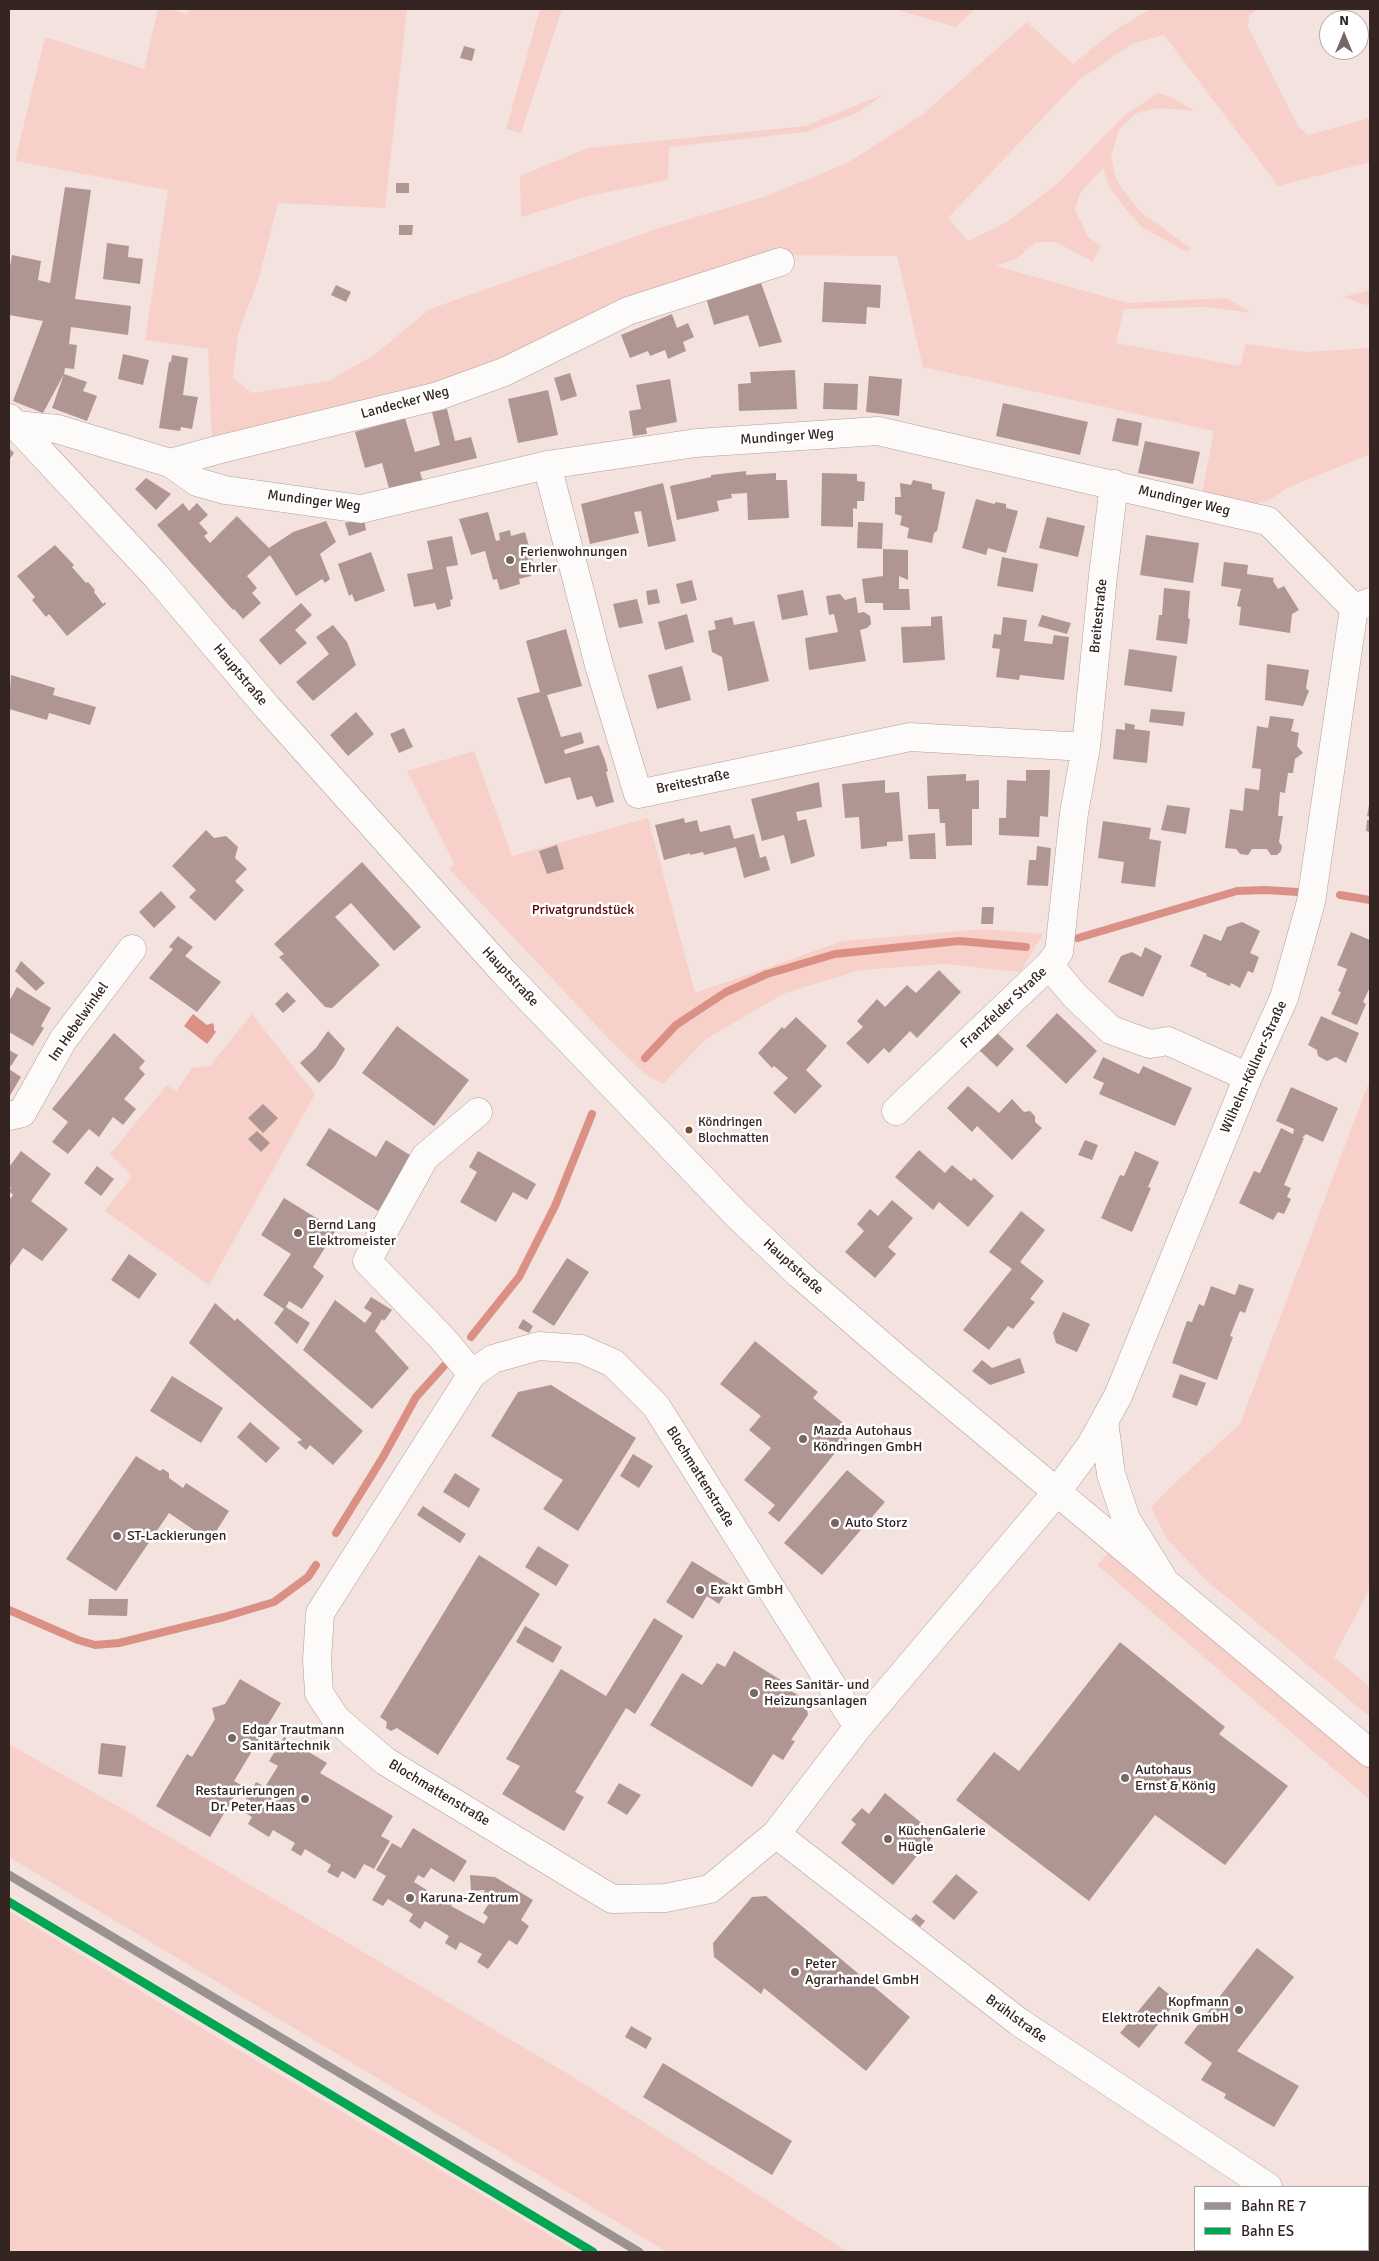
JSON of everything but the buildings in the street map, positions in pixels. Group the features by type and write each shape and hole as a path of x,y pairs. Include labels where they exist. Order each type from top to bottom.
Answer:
{"street":[{"name":"Landecker Weg","path":"170,463 438,396 504,372 628,311 780,262"},
{"path":"12,422 56,430 170,463"},
{"name":"Hauptstraße","path":"12,422 156,576 267,707 503,971 688,1166 799,1274 1056,1493 1370,1753"},
{"name":"Mundinger Weg","path":"170,463 197,482 225,490 361,509 547,465 696,443 878,431 1268,521 1362,605"},
{"name":"Breitestraße","path":"547,465 599,665 638,794 910,737 1086,747"},
{"name":"Breitestraße","path":"1049,964 1059,952 1074,813 1086,747 1114,484"},
{"name":"Wilhelm-Köllner-Straße","path":"1056,1493 1091,1446 1118,1396 1248,1077 1284,998 1311,902 1362,605"},
{"name":"Im Hebelwinkel","path":"9,1116 22,1113 63,1040 132,949"},
{"name":"Franzfelder Straße","path":"896,1112 1049,964 1075,996 1111,1030 1150,1044 1168,1041 1248,1077"},
{"path":"472,1374 442,1338 367,1261 425,1157 478,1112"},
{"name":"Blochmattenstraße","path":"858,1727 656,1406 613,1363 581,1349 539,1346 493,1359 472,1374 320,1613 317,1660 319,1693 336,1719 386,1761 612,1899 665,1898 710,1889 776,1834 858,1727 1056,1493"},
{"path":"1104,1421 1111,1474 1126,1519 1167,1586"},
{"name":"Brühlstraße","path":"776,1834 1019,2022 1266,2186"}],"green space":[{"path":"158,9 170,9 187,14 190,9 407,9 385,208 278,203 258,281 238,334 233,378 252,393 329,381 374,355 430,309 662,227 764,197 847,163 922,115 1027,22 1073,64 1114,31 1150,9 1259,9 1249,15 1248,27 1298,126 1308,135 1370,118 1370,162 1278,186 1164,35 1132,44 1079,80 948,218 968,241 1005,223 1056,185 1125,115 1158,93 1171,97 1195,111 1158,108 1137,113 1119,129 1111,156 1116,179 1126,194 1141,212 1190,248 1187,252 1142,227 1125,208 1108,184 1103,168 1080,193 1075,210 1089,238 1101,245 1093,262 1056,242 1036,242 1016,259 996,266 1128,303 1226,298 1252,313 1207,307 1124,309 1116,343 1240,366 1246,344 1305,352 1370,348 1370,454 1287,488 1268,501 1255,504 1202,493 1214,431 923,367 897,256 770,255 479,377 212,443 208,349 145,340 168,190 15,161 45,37 144,69"},
{"path":"540,9 562,9 521,133 506,129"},
{"path":"894,9 975,9 956,27"},
{"path":"884,94 857,113 806,132 669,147 668,180 588,196 521,217 520,176 588,148 805,126"},
{"path":"1370,290 1370,306 1343,297"},
{"name":"Privatgrundstück","path":"474,751 512,856 648,818 695,993 843,941 984,929 1043,934 1020,972 946,964 860,970 785,993 706,1039 663,1084 645,1074 609,1039 449,869 454,863 407,771"},
{"path":"252,1014 315,1094 209,1285 105,1211 132,1176 110,1154 167,1085 176,1092 192,1068 210,1066"},
{"path":"1370,1079 1370,1588 1334,1657 1370,1687 1370,1717 1207,1581 1167,1539 1151,1507 1240,1424"},
{"path":"1113,1548 1370,1762 1370,1800 1097,1565"},
{"path":"9,1744 114,1804 565,2072 848,2252 667,2252 9,1857"},
{"path":"9,1911 203,2029 578,2252 9,2252"}],"shaded area":[{"path":"193,1014 207,1025 212,1023 214,1025 216,1032 207,1044 184,1026"}],"waterway":[{"path":"1078,938 1237,891 1298,892"},
{"path":"1340,895 1370,900"},
{"path":"645,1058 676,1025 726,992 767,974 835,954 959,941 1026,947"},
{"path":"471,1337 519,1277 555,1206 592,1114"},
{"path":"336,1533 383,1457 416,1397 444,1366"},
{"path":"9,1610 78,1640 95,1645 119,1643 224,1617 274,1602 308,1577 316,1565"}],"transit line":[{"path":"9,1875 639,2252"}],"rail line":[{"name":"ES","path":"9,1902 593,2252"}],"place":[{"name":"Ferienwohnungen Ehrler","path":"510,560"},
{"name":"Köndringen Blochmatten","path":"689,1130"},
{"name":"Bernd Lang Elektromeister","path":"298,1233"},
{"name":"Mazda Autohaus Köndringen GmbH","path":"803,1439"},
{"name":"Auto Storz","path":"835,1523"},
{"name":"ST-Lackierungen","path":"117,1536"},
{"name":"Exakt GmbH","path":"700,1590"},
{"name":"Rees Sanitär- und Heizungsanlagen","path":"754,1693"},
{"name":"Edgar Trautmann Sanitärtechnik","path":"232,1738"},
{"name":"Autohaus Ernst & König","path":"1125,1778"},
{"name":"Restaurierungen Dr. Peter Haas","path":"305,1799"},
{"name":"KüchenGalerie Hügle","path":"888,1839"},
{"name":"Karuna-Zentrum","path":"410,1898"},
{"name":"Peter Agrarhandel GmbH","path":"795,1972"},
{"name":"Kopfmann Elektrotechnik GmbH","path":"1239,2010"}]}
